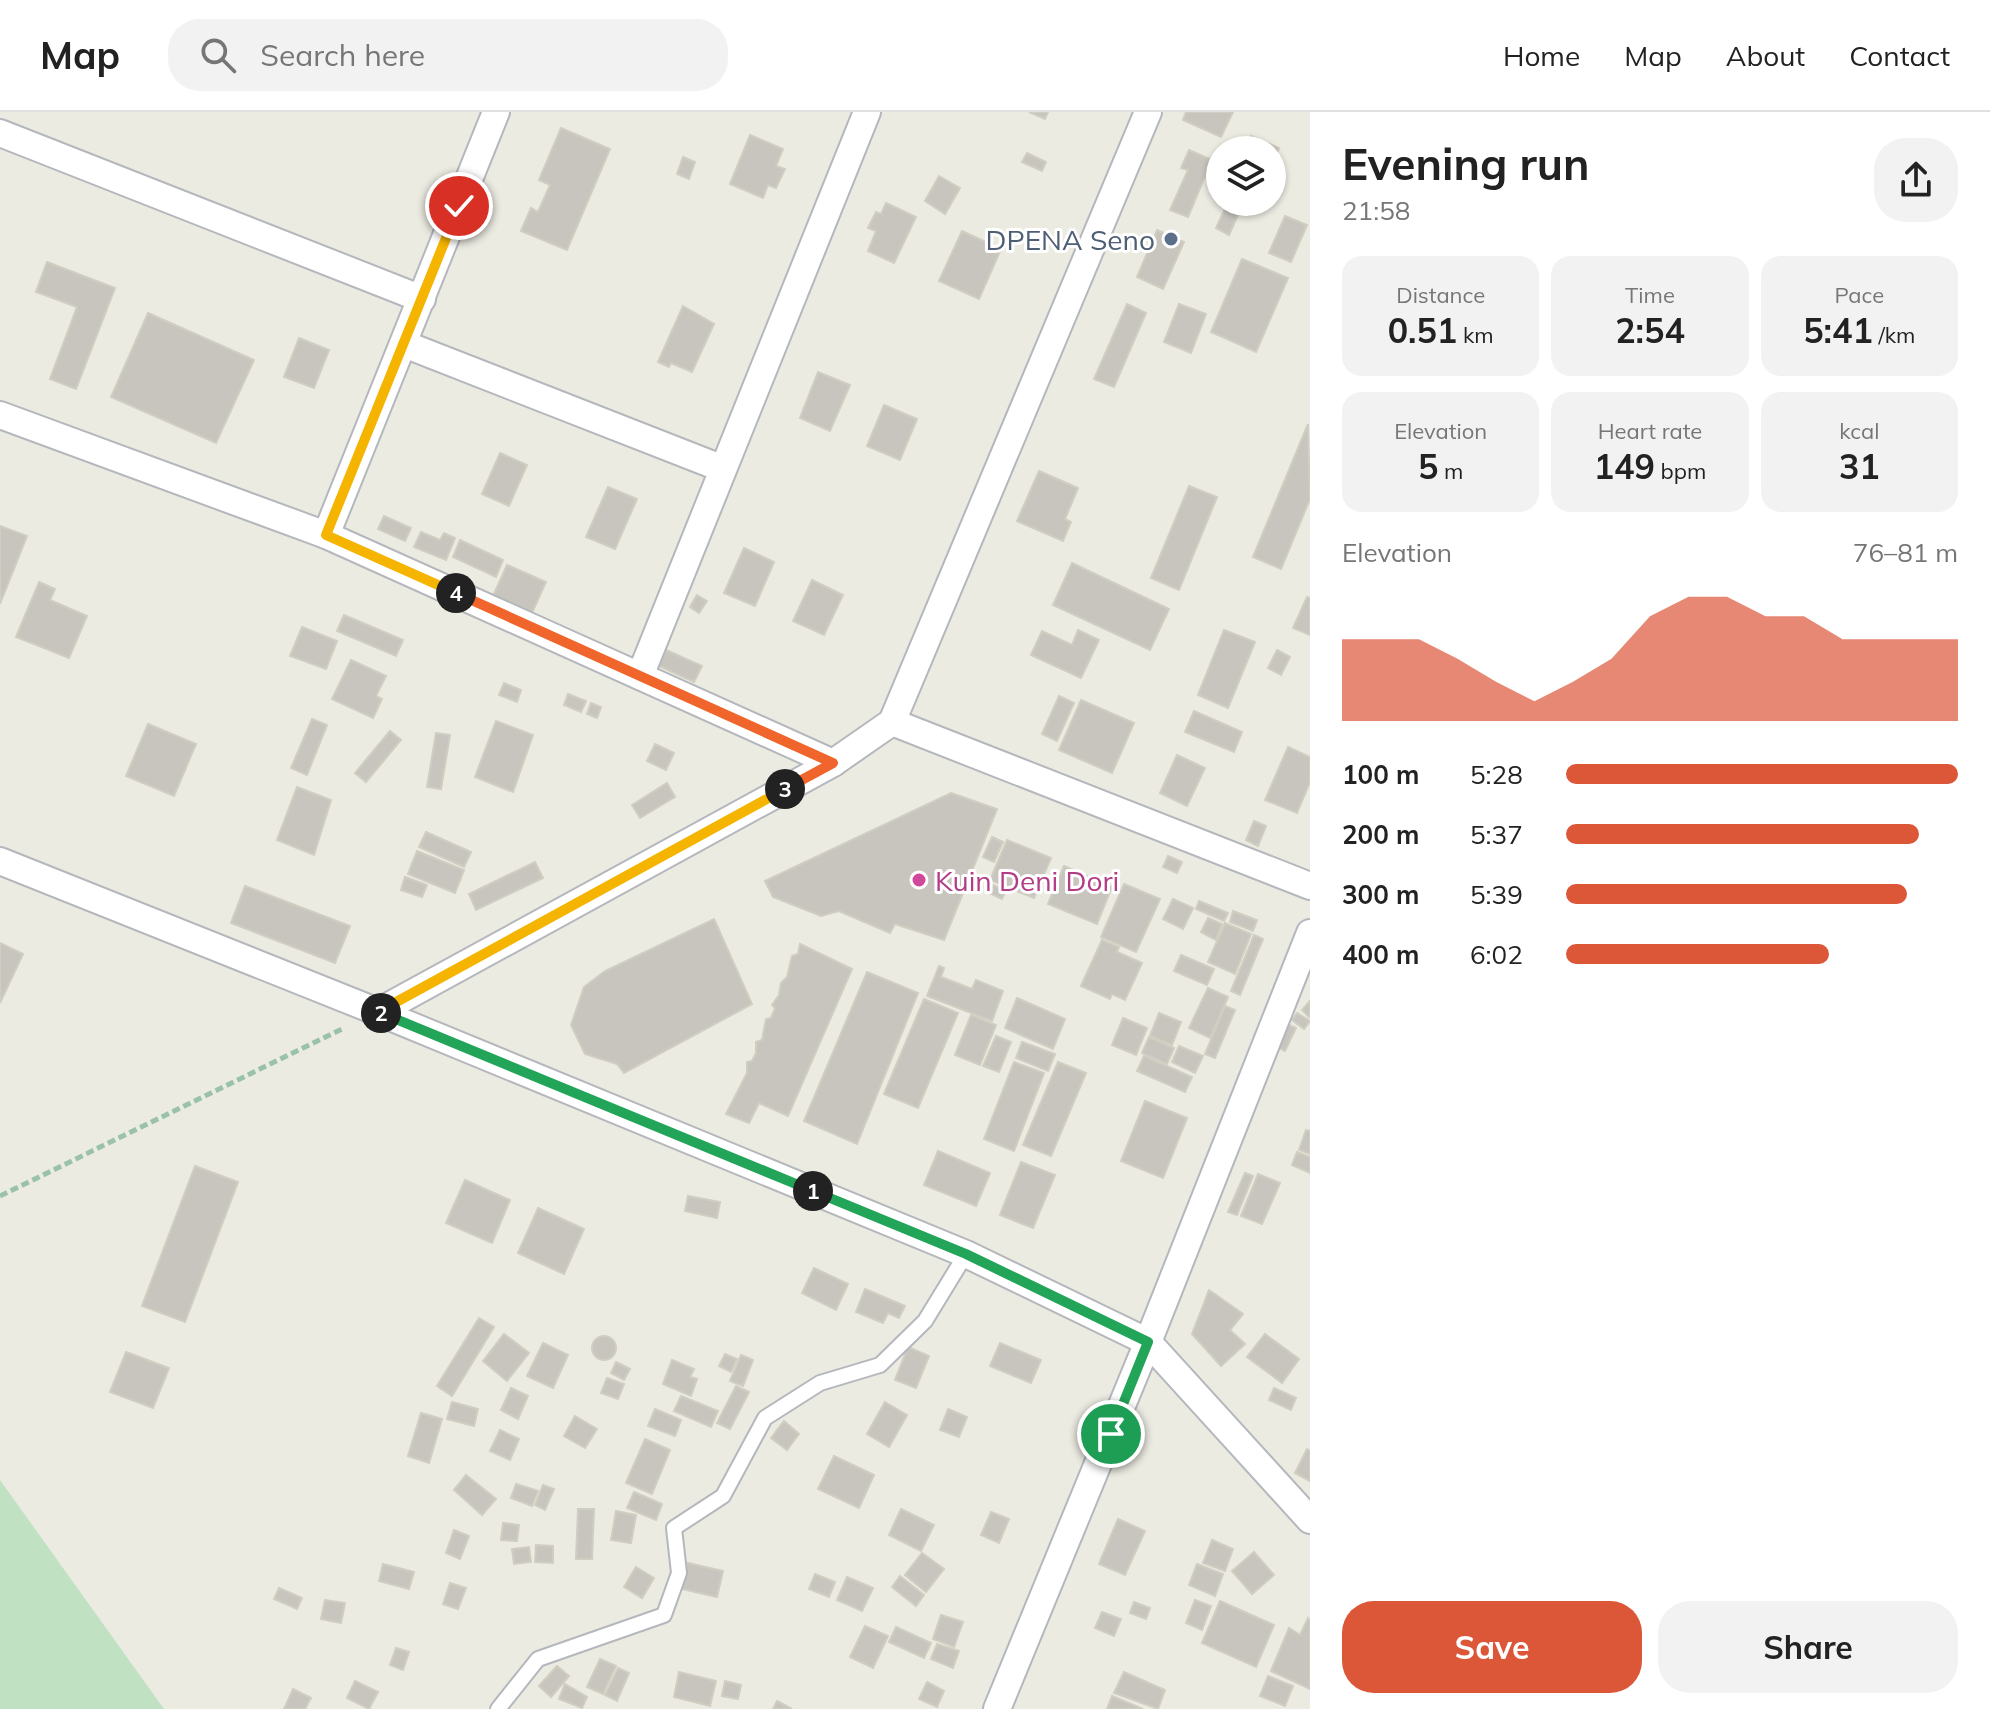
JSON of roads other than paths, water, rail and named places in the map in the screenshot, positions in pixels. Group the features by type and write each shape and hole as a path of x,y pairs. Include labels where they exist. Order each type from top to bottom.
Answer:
{"street":[{"path":"326,535 496,112"},
{"path":"640,676 721,468 867,112"},
{"path":"378,1012 833,763 892,722 1148,112"},
{"path":"0,133 422,299"},
{"path":"404,344 721,468"},
{"path":"0,415 326,535 833,763"},
{"path":"892,722 1310,886"},
{"path":"0,861 378,1012 966,1254 1148,1342 1310,1520"},
{"path":"997,1709 1148,1342 1310,933"}],"lane":[{"path":"498,1709 538,1659 664,1615 679,1573 674,1528 723,1496 765,1418 820,1383 880,1365 925,1321 966,1254"}],"place":[{"name":"DPENA Seno","path":"1171,239"},
{"name":"Kuin Deni Dori","path":"919,880"}]}
